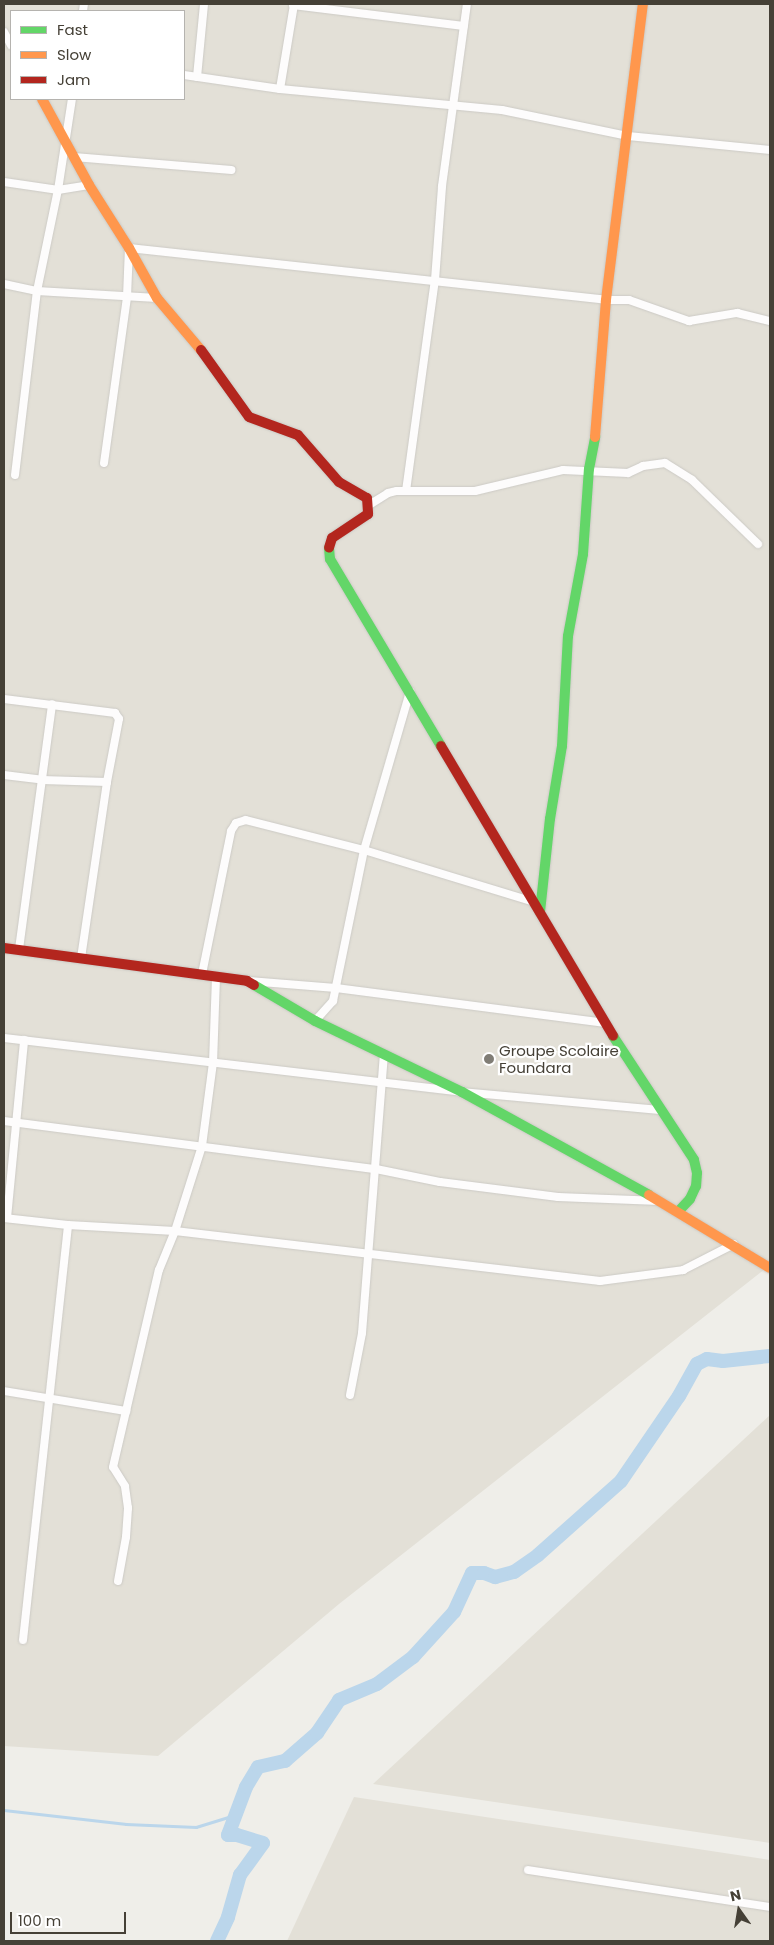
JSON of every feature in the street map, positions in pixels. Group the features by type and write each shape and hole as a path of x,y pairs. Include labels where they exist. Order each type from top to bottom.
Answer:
{"street":[{"path":"197,77 204,4"},
{"path":"280,89 294,4 464,26"},
{"path":"406,491 435,280 442,186 467,4"},
{"path":"540,912 550,818 562,746 568,636 583,554 589,470 598,422 606,300 643,4"},
{"path":"185,75 280,89 502,110 628,136 770,150"},
{"path":"43,100 89,185 129,248 157,298 196,343 249,417 298,435 339,482 368,498 368,514 332,538 329,547 330,559 410,691 604,1023 694,1160 697,1173 696,1186 690,1199 679,1211"},
{"path":"15,475 37,290 58,190 72,100"},
{"path":"74,157 231,170"},
{"path":"4,182 58,190 89,185"},
{"path":"129,248 606,300 629,300 689,321 737,313 770,321"},
{"path":"104,463 127,297 129,248"},
{"path":"4,284 37,290 157,298"},
{"path":"369,505 388,493 406,491 475,491 537,474 563,470 628,473 643,466 665,462 692,480 758,544"},
{"path":"315,1021 333,1001 344,936 364,850 410,691"},
{"path":"4,700 52,704 115,713 119,719 107,782 81,958"},
{"path":"19,949 52,704"},
{"path":"4,775 42,780 107,782"},
{"path":"202,974 231,831 236,822 246,820 364,850 534,902"},
{"path":"4,948 216,977 336,988 604,1023"},
{"path":"118,1581 126,1537 128,1508 125,1486 113,1467 159,1270 175,1231 202,1146 213,1063 216,977"},
{"path":"247,980 315,1021 462,1092 662,1201 770,1268"},
{"path":"4,1038 462,1092 662,1110"},
{"path":"24,1040 6,1218 68,1225 175,1231 600,1281 683,1270 734,1244"},
{"path":"350,1395 362,1333 384,1054"},
{"path":"4,1121 376,1169 440,1182 558,1197 662,1201"},
{"path":"23,1640 68,1225"},
{"path":"4,1391 126,1411"},
{"path":"528,1870 770,1907"}],"shaded area":[{"path":"4,4 770,4 770,1265 339,1604 158,1756 4,1746"},
{"path":"770,1415 770,1843 373,1784"},
{"path":"354,1797 770,1860 770,1941 287,1941"}],"waterway":[{"path":"217,1941 228,1917 240,1875 263,1843 236,1835 228,1835 246,1787 258,1767 285,1761 317,1733 339,1700 377,1684 413,1657 454,1612 472,1573 484,1573 495,1577 514,1572 538,1555 621,1481 679,1396 697,1364 707,1359 723,1361 770,1356"},
{"path":"4,1810 126,1824 196,1827 235,1815"}],"traffic: fast":[{"path":"540,912 550,819 562,746 568,636 583,554 589,469 595,437"},
{"path":"329,548 330,559 441,746"},
{"path":"254,985 315,1021 462,1092 649,1195"},
{"path":"613,1036 694,1160 697,1173 696,1186 690,1199 679,1211"}],"traffic: slow":[{"path":"595,437 606,300 643,4"},
{"path":"43,100 89,185 129,248 157,298 201,350"},
{"path":"649,1195 770,1268"}],"traffic: jam":[{"path":"201,350 249,417 298,435 339,482 367,498 368,514 332,538 329,548"},
{"path":"441,746 613,1036"},
{"path":"4,948 247,981 254,985"}],"place":[{"name":"Groupe Scolaire Foundara","path":"489,1059"}]}
